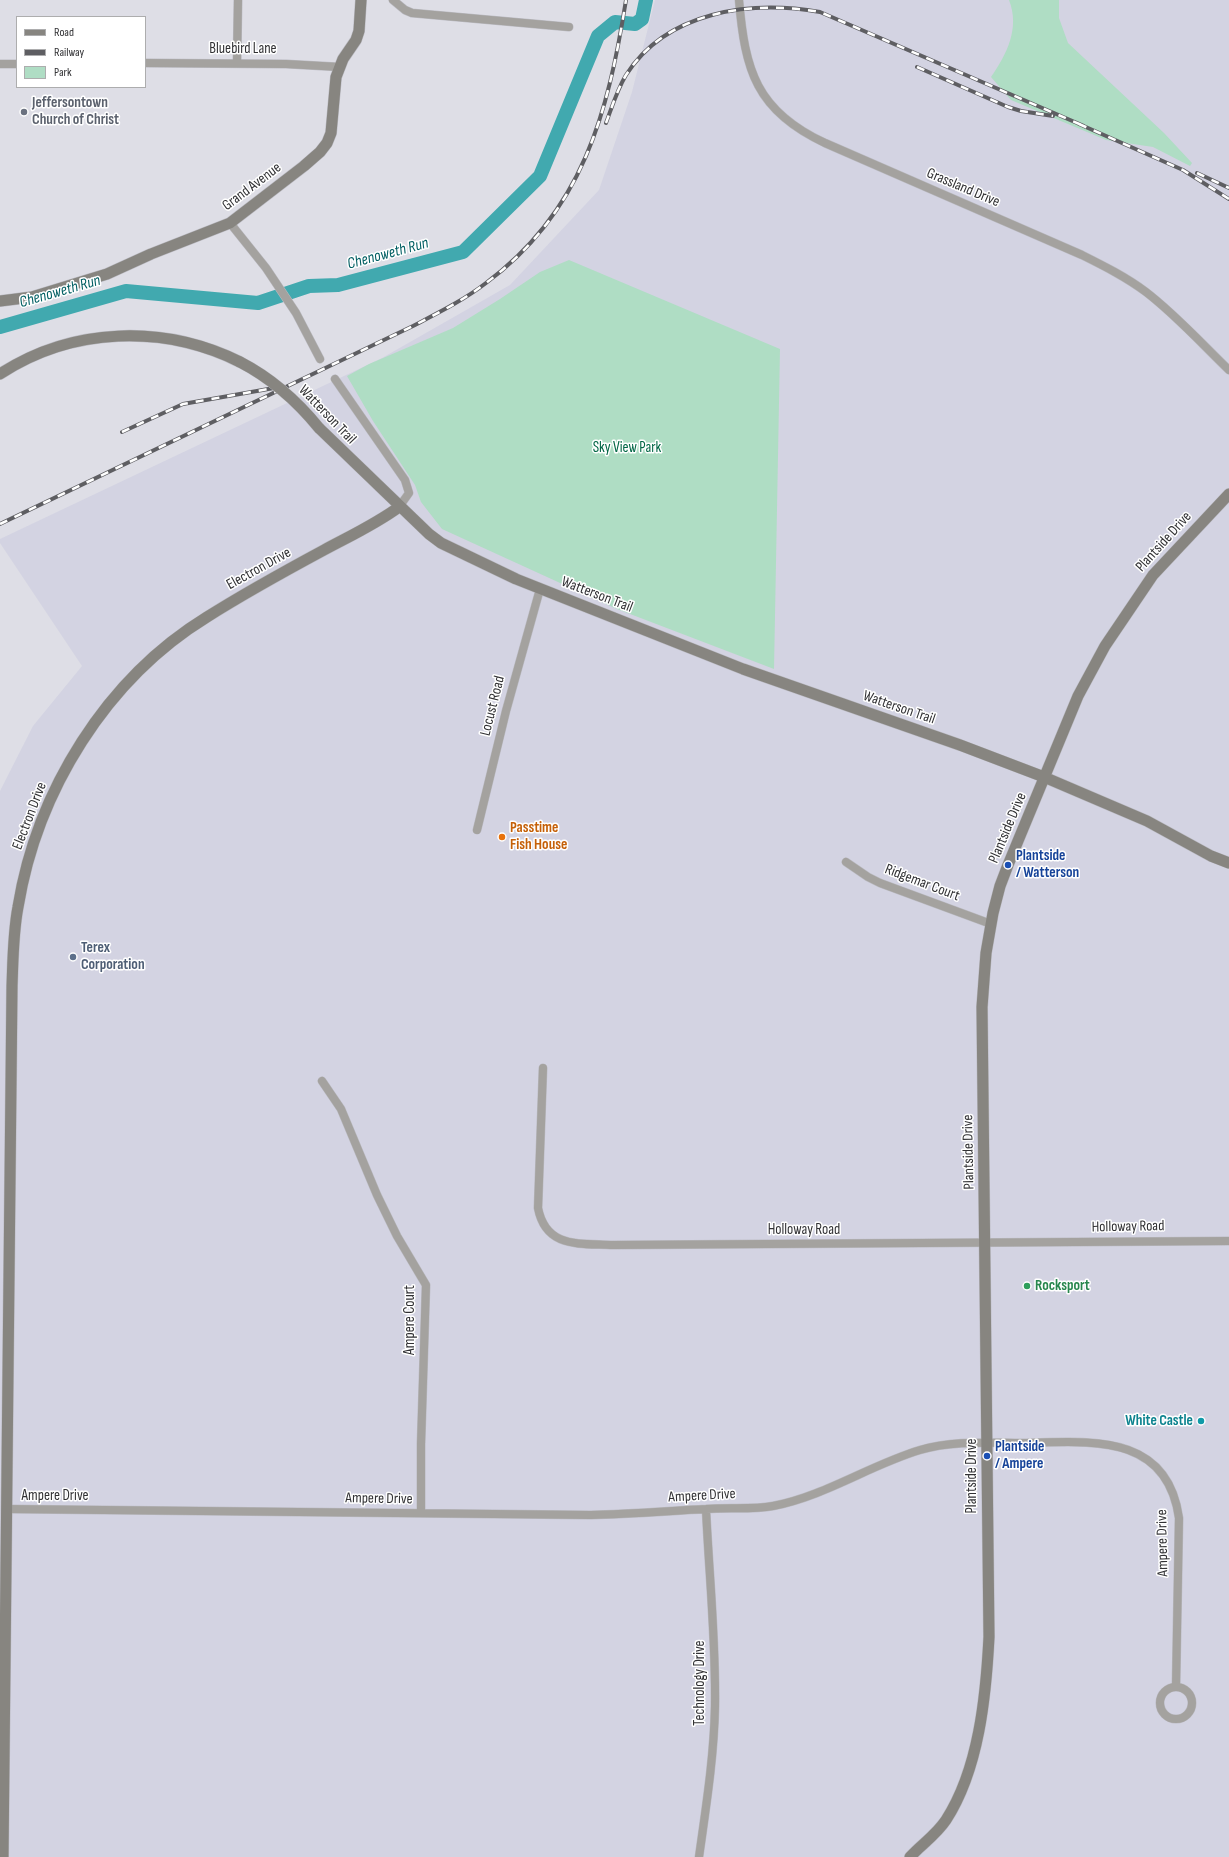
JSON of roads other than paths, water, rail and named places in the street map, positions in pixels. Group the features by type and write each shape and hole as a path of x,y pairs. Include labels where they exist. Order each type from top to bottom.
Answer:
{"street":[{"path":"237,63 238,0"},
{"name":"Grand Avenue","path":"0,301 32,297 101,276 187,239 230,223 304,166 320,152 327,143 332,126 336,77 357,35 360,20 361,0"},
{"path":"393,0 405,10 412,13 569,27"},
{"name":"Grassland Drive","path":"739,0 744,46 754,78 770,104 787,122 818,140 1082,255 1112,270 1146,292 1229,370"},
{"name":"Bluebird Lane","path":"146,63 286,64 340,67"},
{"path":"0,64 16,64"},
{"path":"230,223 253,250 279,287 320,359"},
{"name":"Watterson Trail","path":"0,374 26,359 64,344 85,339 126,335 160,337 188,342 208,348 240,362 263,376 296,402 318,428 399,507 441,543 516,579 743,669 960,745 1044,777 1147,821 1211,856 1229,863"},
{"path":"335,379 405,480 410,493 399,507"},
{"name":"Plantside Drive","path":"910,1857 935,1834 955,1805 971,1762 986,1686 989,1637 982,1006 986,953 991,924 1008,865 1067,720 1092,668 1134,600 1153,575 1229,494"},
{"name":"Electron Drive","path":"3,1857 2,1662 6,1509 12,970 18,907 28,863 39,826 55,789 79,745 102,714 146,664 169,644 211,614 279,574 382,519 399,507"},
{"name":"Locust Road","path":"478,830 506,711 540,589"},
{"name":"Ridgemar Court","path":"846,862 868,878 991,924"},
{"name":"Holloway Road","path":"543,1068 538,1208 544,1225 556,1237 564,1241 613,1245 985,1244 1229,1241"},
{"name":"Ampere Court","path":"322,1081 341,1109 377,1195 397,1236 424,1278 426,1285 421,1444 421,1513"},
{"name":"Ampere Drive","path":"6,1509 591,1515 758,1508 780,1504 820,1492 916,1451 952,1444 1108,1443 1137,1453 1149,1462 1165,1480 1175,1500 1178,1518 1176,1687"},
{"name":"Technology Drive","path":"699,1857 709,1789 715,1707 713,1620 706,1509"}],"waterway":[{"name":"Chenoweth Run","path":"0,327 126,291 258,303 309,286 338,285 463,252 540,176 598,36 615,22 635,24 642,19 646,0"}],"railway":[{"path":"0,524 413,326 460,301 486,283 519,255 546,224 568,192 586,157 610,82 626,0"},
{"path":"606,123 617,93 626,75 643,53 664,36 687,24 712,15 739,10 766,8 820,12 1084,126"},
{"path":"917,67 1008,107 1021,111 1053,116"},
{"path":"1079,124 1183,170 1229,199"},
{"path":"1197,173 1229,188"},
{"path":"122,432 183,404 274,388"}],"place":[{"name":"Jeffersontown Church of Christ","path":"24,112"},
{"name":"Passtime Fish House","path":"502,837"},
{"name":"Plantside / Watterson","path":"1008,865"},
{"name":"Terex Corporation","path":"73,957"},
{"name":"Rocksport","path":"1027,1286"},
{"name":"White Castle","path":"1201,1421"},
{"name":"Plantside / Ampere","path":"987,1456"}],"park label":[{"name":"Sky View Park","path":"627,448"}]}
